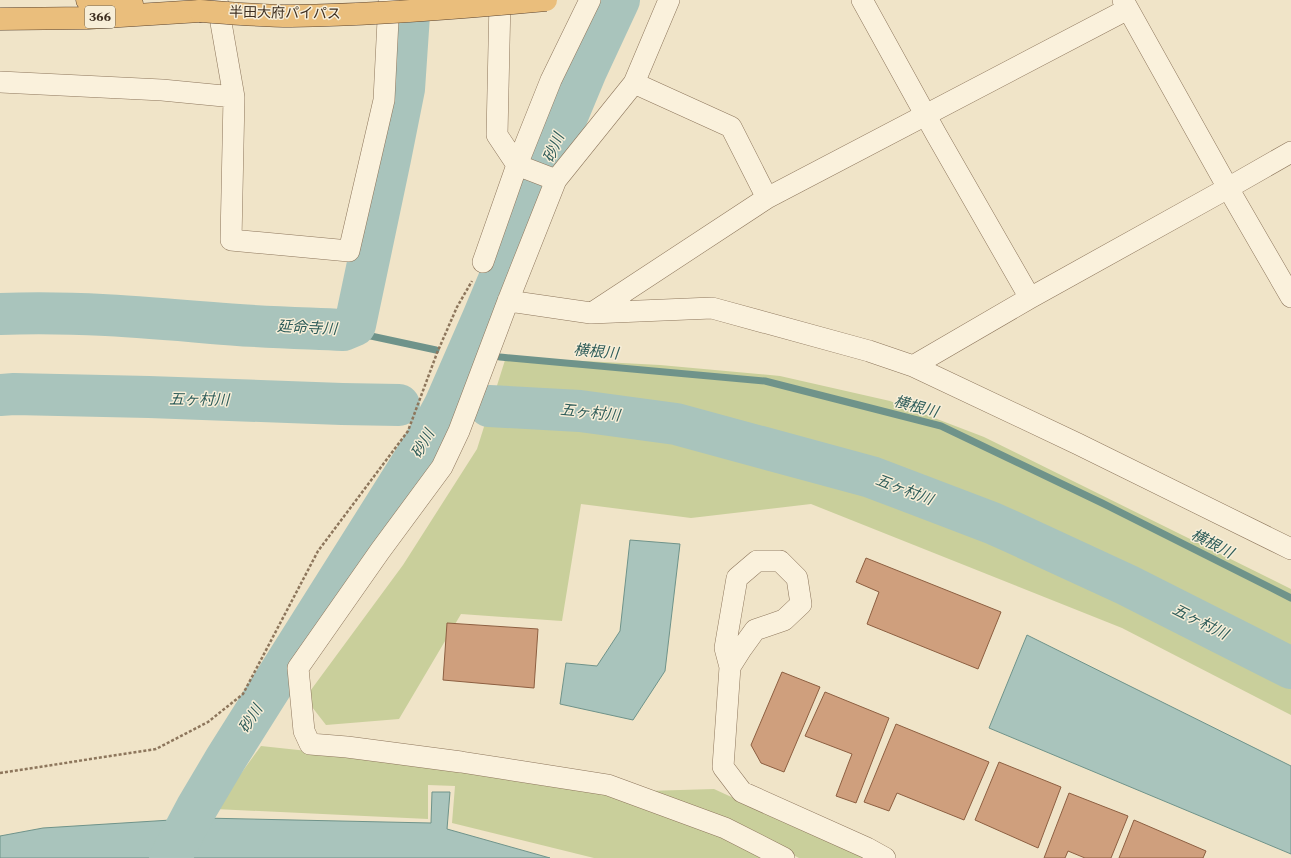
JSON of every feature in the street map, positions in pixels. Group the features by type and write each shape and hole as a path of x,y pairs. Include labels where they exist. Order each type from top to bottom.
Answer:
{"highway":[{"name":"366","path":"87,0 209,5"},
{"name":"半田大府パイパス","path":"0,4 209,5 289,16 444,9 546,0"},
{"name":"366","path":"0,19 88,18 209,5"}],"street":[{"path":"209,5 234,97 231,240 349,251 384,100 389,0"},
{"path":"500,0 497,136 518,165 555,179"},
{"path":"483,262 551,80 590,0"},
{"path":"669,0 634,82 555,179 459,431 442,466 298,668 304,731 310,744 354,748 460,762 608,785 725,828 784,858"},
{"path":"862,0 1030,298"},
{"path":"591,313 767,198 926,115 1125,4 1228,188 1291,296"},
{"path":"0,82 162,90 234,97"},
{"path":"634,82 731,127 767,198"},
{"path":"913,366 1030,298 1291,152"},
{"path":"508,300 591,313 712,308 869,351 913,366 1078,444 1291,549"},
{"path":"730,667 755,630 784,620 801,604 798,578 780,561 757,561 737,578 725,648 730,667 723,767 742,792 867,848 885,858"}],"path":[{"path":"0,773 156,749 208,722 243,694 318,551 408,431 437,353 457,307 483,262"}],"green space":[{"path":"506,357 660,365 780,376 890,401 984,437 1291,589 1291,715 1122,628 811,504 691,518 581,504 562,621 461,614 399,719 326,725 305,698 403,565 477,449"},
{"path":"261,746 401,761 606,790 719,833 768,858 594,858 452,823 455,786 428,785 428,819 215,809"},
{"path":"714,789 864,858 799,858 730,823 647,791"}],"water":[{"path":"630,540 680,544 665,671 633,720 560,704 566,663 597,666 620,631"},
{"path":"1027,635 1291,766 1291,854 989,728"},
{"path":"432,792 450,792 447,829 550,858 0,858 0,836 43,828 203,818 431,823"}],"building":[{"path":"866,558 1001,612 978,669 867,624 879,592 856,582"},
{"path":"447,623 538,629 534,688 443,680"},
{"path":"782,672 820,687 784,772 761,763 751,745"},
{"path":"825,692 889,718 856,803 836,796 852,754 805,736"},
{"path":"896,724 989,762 964,820 897,793 889,811 864,802"},
{"path":"999,762 1061,787 1038,848 975,820"},
{"path":"1069,793 1128,816 1111,858 1085,858 1068,851 1065,858 1044,858"},
{"path":"1134,820 1206,851 1203,858 1119,858"}],"waterway":[{"name":"横根川","path":"0,314 53,313 106,315 245,326 343,330 355,325 404,89 410,0"},
{"name":"砂川","path":"170,858 196,809 225,760 424,444 445,405 586,71 619,0"},
{"name":"横根川","path":"343,330 436,350"},
{"name":"横根川","path":"500,357 765,381 941,426 1102,503 1291,598"},
{"name":"五ヶ村川","path":"0,395 149,397 399,405"},
{"name":"五ヶ村川","path":"489,406 580,411 676,424 871,477 1010,531 1127,585 1291,668"}],"water label":[{"name":"延命寺川","path":"307,328"}]}
